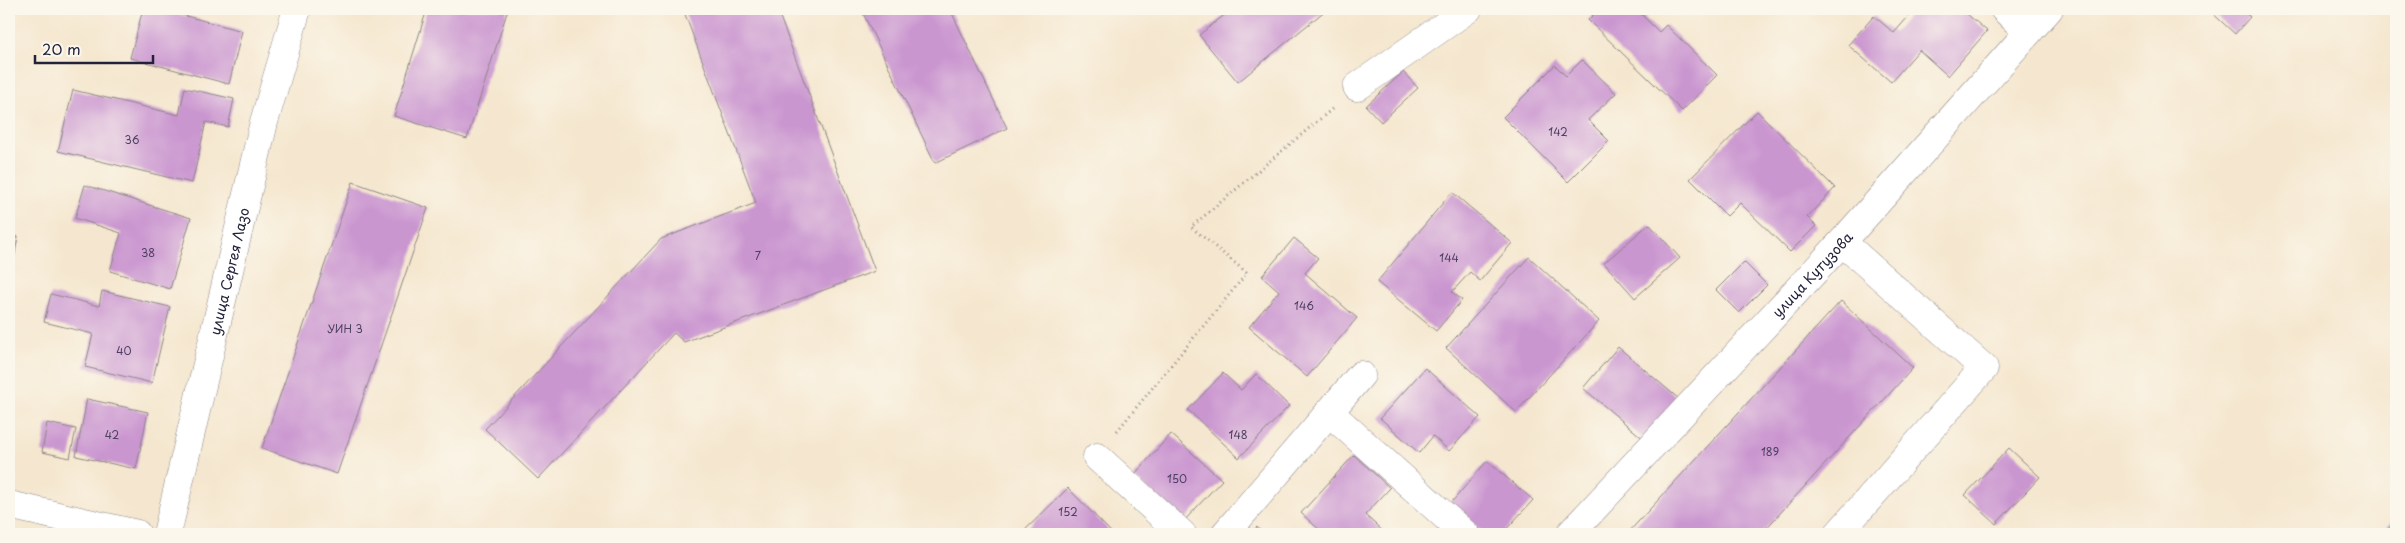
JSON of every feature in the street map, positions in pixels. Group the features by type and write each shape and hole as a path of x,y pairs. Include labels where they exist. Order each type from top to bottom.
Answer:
{"street":[{"name":"улица Сергея Лазо","path":"166,534 264,122 297,9"},
{"path":"1358,87 1468,9"},
{"path":"2004,9 2028,32"},
{"name":"улица Кутузова","path":"1570,534 1842,242 2048,9"},
{"path":"1838,534 1984,368 1842,242"},
{"path":"1226,534 1361,375"},
{"path":"1329,412 1465,534"},
{"path":"1097,457 1182,534"},
{"path":"9,505 137,534"}],"path":[{"path":"1097,457 1247,273 1191,227 1358,87"}],"building":[{"path":"143,9 160,9 242,31 229,84 130,58"},
{"path":"190,9 209,9 208,12"},
{"path":"427,9 508,9 467,139 394,116"},
{"path":"683,9 777,9 875,271 684,342 674,333 538,479 485,429 661,239 756,203"},
{"path":"861,9 950,9 1007,128 935,163"},
{"path":"1232,9 1327,9 1238,82 1199,35"},
{"path":"1599,9 1636,9 1659,32 1666,25 1717,75 1682,111 1588,20"},
{"path":"1915,9 1961,9 1987,31 1948,76 1919,50 1891,82 1848,45 1874,16 1894,33"},
{"path":"2208,9 2241,9 2250,17 2235,34"},
{"path":"1582,60 1616,93 1588,120 1609,141 1568,182 1503,117 1555,65 1566,76"},
{"path":"1403,72 1418,88 1381,122 1366,106"},
{"path":"185,88 234,99 228,127 206,122 192,183 58,151 73,90 179,115"},
{"path":"1757,111 1835,188 1807,217 1816,226 1790,252 1740,203 1727,216 1690,179"},
{"path":"353,182 428,208 337,474 262,448"},
{"path":"85,185 191,218 170,289 110,271 121,233 75,218"},
{"path":"1452,192 1512,243 1480,281 1470,272 1452,292 1462,300 1436,331 1377,282"},
{"path":"1649,224 1680,258 1635,298 1604,263"},
{"path":"9,235 18,237 11,275 9,275"},
{"path":"1294,238 1318,258 1305,273 1357,318 1307,377 1249,327 1279,291 1262,276"},
{"path":"1529,257 1599,321 1516,412 1446,348"},
{"path":"1744,262 1767,285 1739,313 1716,290"},
{"path":"102,291 170,307 152,383 85,367 93,334 44,322 51,294 99,306"},
{"path":"1841,301 1913,368 1761,534 1627,534"},
{"path":"1618,347 1686,405 1652,446 1583,388"},
{"path":"1425,368 1480,417 1449,451 1433,436 1419,453 1380,418"},
{"path":"1223,373 1241,390 1256,374 1289,406 1239,458 1188,410"},
{"path":"87,399 148,412 136,469 76,456"},
{"path":"47,423 76,429 70,458 42,452"},
{"path":"1171,434 1222,480 1183,522 1133,476"},
{"path":"2009,448 2040,477 1996,524 1965,495"},
{"path":"1354,455 1390,488 1365,515 1386,534 1324,534 1301,513"},
{"path":"1487,461 1533,500 1502,534 1485,534 1450,504"},
{"path":"1068,488 1113,534 1021,534"},
{"path":"1257,527 1264,534 1250,534"}],"waterway":[{"path":"2389,534 2396,524"}]}
